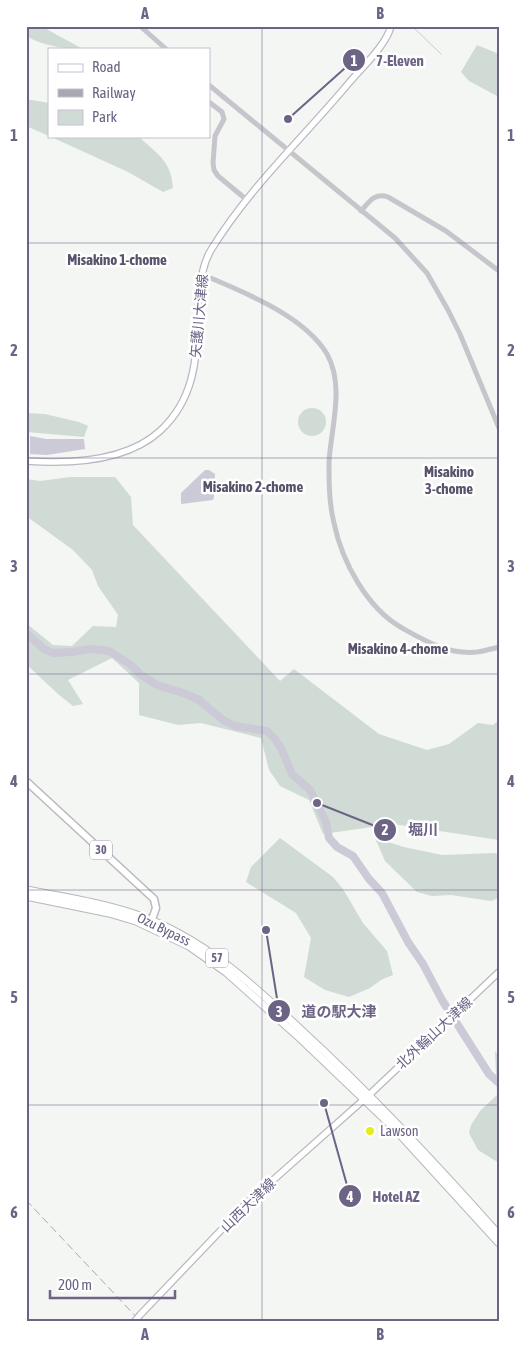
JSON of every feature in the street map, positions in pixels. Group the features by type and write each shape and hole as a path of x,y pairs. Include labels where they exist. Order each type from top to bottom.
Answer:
{"highway":[{"name":"Ozu Bypass","path":"26,890 137,915 151,924"},
{"name":"Ozu Bypass","path":"26,896 109,913 151,924 185,937 233,970 262,994 366,1097"},
{"name":"57","path":"366,1097 422,1149 499,1235"},
{"name":"57","path":"366,1097 499,1243"}],"main road":[{"name":"矢護川大津線","path":"26,461 102,458 123,453 143,445 172,419 183,403 191,384 195,365 201,274 210,252 247,200 371,57 383,42 391,26"},
{"name":"30","path":"26,781 154,899 156,908 151,924"},
{"name":"北外輪山大津線","path":"366,1097 499,972"},
{"name":"山西大津線","path":"134,1322 245,1205 366,1097"}],"street":[{"path":"140,26 165,48"},
{"path":"210,86 395,238 426,273 460,334 499,428"},
{"path":"210,103 222,112 224,119 215,136 214,170 218,176 247,200"},
{"path":"361,211 374,197 383,195 388,197 446,231 499,270"},
{"path":"201,274 272,307 291,318 304,328 328,356 332,366 335,386 329,462 331,508 338,538 347,560 369,598 386,616 398,625 433,645 462,652 476,652 499,647"}],"green space":[{"path":"26,26 44,26 81,48 54,46 26,36"},
{"path":"477,45 499,54 499,97 469,81 461,72"},
{"path":"26,99 48,103 48,136 26,126"},
{"path":"53,138 140,138 166,164 172,178 173,188 163,192 128,172"},
{"path":"312,408 322,412 326,422 322,432 312,436 302,432 298,422 302,412"},
{"path":"26,413 45,414 88,426 84,437 26,432"},
{"path":"70,477 115,477 131,497 133,525 280,681 294,669 379,734 427,750 449,744 478,723 493,725 499,720 499,840 393,824 323,834 309,800 280,786 269,770 261,738 201,723 178,725 139,715 139,683 112,658 68,680 83,704 73,706 58,694 26,664 26,623 53,645 72,646 93,626 116,627 118,615 98,586 92,570 73,550 26,516 26,479 40,481"},
{"path":"280,838 333,877 343,889 363,923 387,951 393,975 349,997 325,990 304,977 311,938 296,913 246,882 251,867"},
{"path":"375,838 404,847 442,855 495,853 499,856 499,898 491,901 451,895 432,896 417,892 385,861"},
{"path":"495,1051 499,1056 499,1163 478,1150 469,1133 471,1125 480,1111 497,1095"}],"shaded area":[{"path":"30,436 46,439 84,439 85,449 47,455 30,454"},
{"path":"205,470 215,474 213,500 181,504 181,493"}],"waterway":[{"path":"412,26 441,54"},
{"path":"26,633 44,649 53,653 90,649 109,651 157,685 199,700 223,720 235,726 267,731 281,748 292,774 310,790 326,822 329,838 337,847 353,856 369,879 382,893 442,1000 489,1074 499,1083"}],"railway":[{"path":"26,1200 141,1322"}],"place":[{"name":"7-Eleven","path":"288,119"},
{"name":"堀川","path":"317,803"},
{"name":"道の駅大津","path":"266,930"},
{"name":"Hotel AZ","path":"324,1103"},
{"name":"Lawson","path":"370,1131"}],"district":[{"name":"Misakino 1-chome","path":"117,260"},
{"name":"Misakino 3-chome","path":"449,480"},
{"name":"Misakino 2-chome","path":"253,487"},
{"name":"Misakino 4-chome","path":"398,649"}]}
